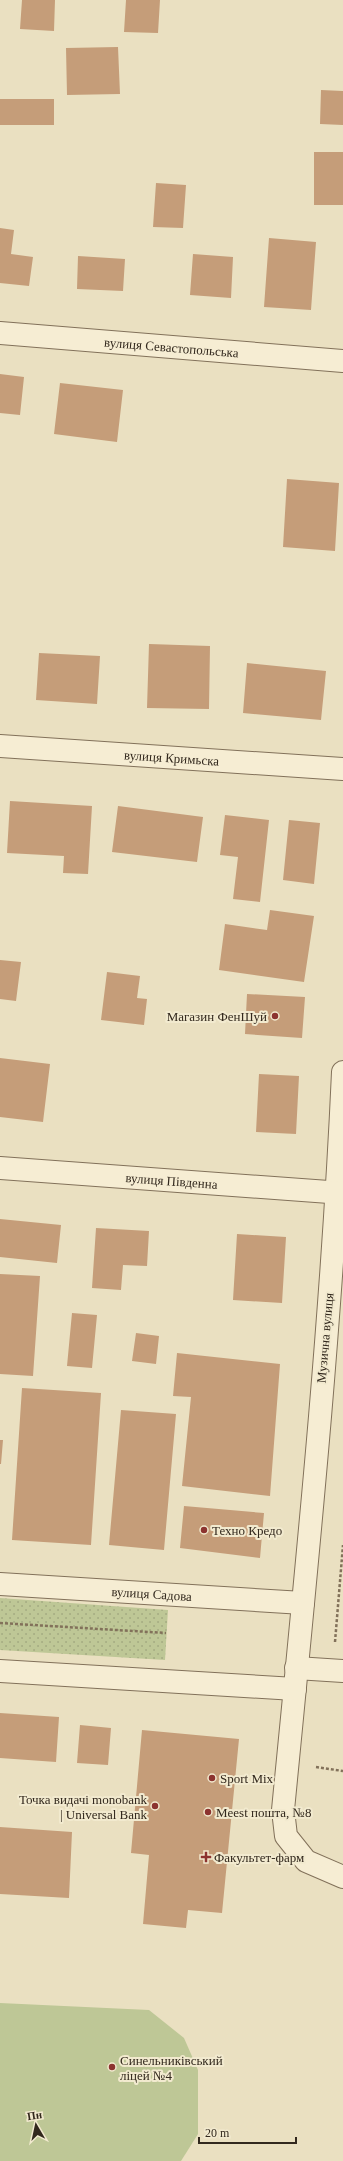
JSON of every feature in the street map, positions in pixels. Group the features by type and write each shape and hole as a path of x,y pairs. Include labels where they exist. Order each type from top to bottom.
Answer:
{"street":[{"name":"вулиця Севастопольська","path":"0,333 343,361"},
{"name":"вулиця Кримьска","path":"0,746 343,770"},
{"name":"Музична вулиця","path":"343,1072 340,1192 283,1810 286,1836 306,1861 343,1877"},
{"name":"вулиця Південна","path":"0,1168 340,1192"},
{"name":"вулиця Садова","path":"0,1584 303,1603"},
{"path":"296,1668 338,1670"},
{"path":"0,1671 295,1689"}],"path":[{"path":"338,1670 343,1545"},
{"path":"0,1623 166,1633"}],"green space":[{"path":"0,1598 168,1610 165,1660 0,1650"},
{"name":"Синельниківський ліцей №4","path":"0,2003 149,2010 184,2038 198,2070 198,2134 181,2161 0,2161"}],"building":[{"path":"22,0 55,0 54,31 20,29"},
{"path":"126,0 160,0 158,33 124,32"},
{"path":"118,47 120,94 67,95 66,48"},
{"path":"321,90 343,91 343,125 320,124"},
{"path":"0,99 54,99 54,125 0,125"},
{"path":"314,152 343,152 343,205 314,205"},
{"path":"156,183 186,185 183,228 153,227"},
{"path":"0,228 14,230 11,254 33,257 29,286 0,283"},
{"path":"269,238 316,242 311,310 264,307"},
{"path":"193,254 233,257 231,298 190,295"},
{"path":"78,256 125,259 123,291 77,289"},
{"path":"0,374 24,377 20,415 0,413"},
{"path":"60,383 123,390 117,442 54,434"},
{"path":"287,479 339,483 335,551 283,547"},
{"path":"149,644 210,646 209,709 147,708"},
{"path":"39,653 100,656 97,704 36,700"},
{"path":"247,663 326,671 321,720 243,713"},
{"path":"10,801 92,806 88,874 63,873 64,856 7,853"},
{"path":"118,806 203,817 197,862 112,852"},
{"path":"225,815 269,820 260,902 233,899 238,857 220,855"},
{"path":"289,820 320,823 314,884 283,880"},
{"path":"270,910 314,916 304,982 219,970 225,924 267,930"},
{"path":"0,960 21,962 16,1001 0,999"},
{"path":"107,972 140,976 137,998 147,999 144,1025 101,1020"},
{"name":"Магазин ФенШуй","path":"247,994 305,997 302,1038 245,1034"},
{"path":"0,1058 50,1064 43,1122 0,1117"},
{"path":"259,1074 299,1076 296,1134 256,1132"},
{"path":"0,1219 61,1225 57,1263 0,1257"},
{"path":"96,1228 149,1231 147,1266 123,1265 121,1290 92,1288"},
{"path":"237,1234 286,1237 282,1303 233,1300"},
{"path":"0,1274 40,1276 33,1376 0,1374"},
{"path":"72,1313 97,1315 92,1368 67,1366"},
{"path":"136,1333 159,1336 156,1364 132,1361"},
{"path":"177,1353 280,1364 270,1496 182,1486 191,1397 173,1396"},
{"path":"22,1388 101,1393 91,1545 12,1540"},
{"path":"121,1410 176,1414 164,1550 109,1545"},
{"path":"0,1440 3,1440 1,1464 0,1464"},
{"path":"184,1506 264,1513 260,1558 180,1548"},
{"path":"0,1713 59,1717 56,1762 0,1758"},
{"path":"80,1725 111,1728 108,1765 77,1763"},
{"path":"142,1730 239,1739 222,1913 188,1910 186,1928 143,1924 149,1855 131,1853"},
{"path":"0,1827 72,1832 69,1898 0,1894"}],"place":[{"name":"Магазин ФенШуй","path":"275,1016"},
{"name":"Техно Кредо","path":"204,1530"},
{"name":"Sport Mix","path":"212,1778"},
{"name":"Точка видачі monobank | Universal Bank","path":"155,1806"},
{"name":"Meest пошта, №8","path":"208,1812"},
{"name":"Факультет-фарм","path":"206,1857"},
{"name":"Синельниківський ліцей №4","path":"112,2067"}]}
